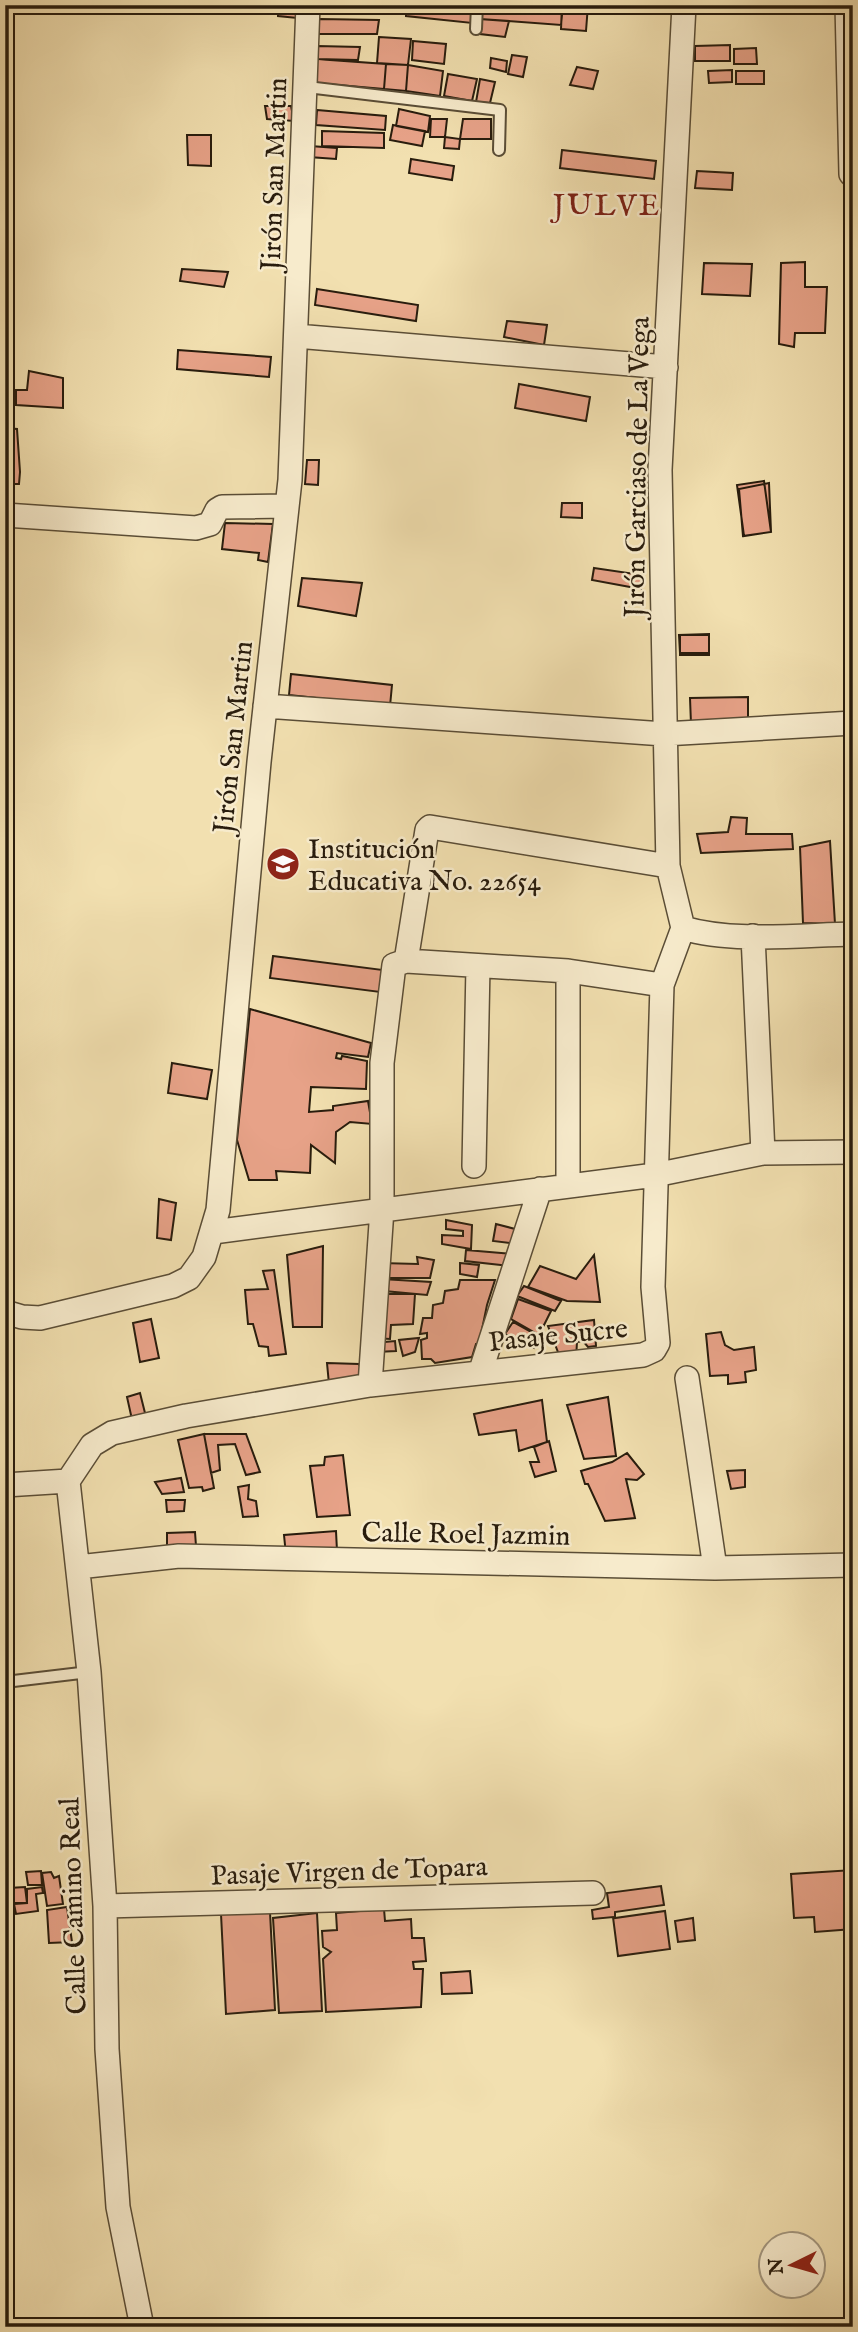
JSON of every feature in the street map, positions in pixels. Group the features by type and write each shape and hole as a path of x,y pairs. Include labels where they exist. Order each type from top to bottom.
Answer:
{"street":[{"name":"Jirón San Martin","path":"5,1312 40,1318 173,1286 189,1278 204,1257 213,1232 218,1210 265,706 287,506 309,5"},
{"name":"Jirón Garciaso de La Vega","path":"683,928 668,866 660,470 684,5"},
{"path":"847,5 850,174"},
{"path":"296,336 666,367"},
{"path":"5,515 196,528 210,524 217,510 222,507 287,506"},
{"path":"265,706 664,734 853,723"},
{"path":"406,961 427,830 430,827 668,866"},
{"path":"683,928 700,934 753,936 853,934"},
{"name":"Pasaje Sucre","path":"68,1481 92,1445 112,1433 186,1416 370,1385 643,1355 654,1350 658,1343 653,1287 662,985 683,928"},
{"path":"753,936 763,1153"},
{"path":"370,1385 382,1209 382,1063 394,965 406,961 568,971 662,985"},
{"path":"474,1166 478,965"},
{"path":"568,971 568,1185"},
{"path":"213,1232 655,1175 763,1153 853,1152"},
{"path":"480,1373 540,1189"},
{"path":"687,1378 715,1568"},
{"path":"5,1485 68,1481"},
{"name":"Calle Camino Real","path":"68,1481 89,1672 105,1906 107,2049 118,2207 142,2327"},
{"name":"Calle Roel Jazmin","path":"78,1567 179,1556 715,1568 853,1565"},
{"name":"Pasaje Virgen de Topara","path":"105,1906 593,1893"}],"lane":[{"path":"476,29 477,5"},
{"path":"307,87 500,110 499,150"},
{"path":"5,1682 89,1672"}],"building":[{"path":"278,5 306,8 307,19 278,16"},
{"path":"406,5 472,5 472,23 406,16"},
{"path":"481,5 563,5 561,25 480,19"},
{"path":"562,5 588,5 586,31 561,29"},
{"path":"641,5 654,5 652,13 641,12"},
{"path":"703,5 746,5 746,12 703,11"},
{"path":"319,19 379,20 377,34 318,34"},
{"path":"480,19 509,21 505,37 480,34"},
{"path":"379,37 411,39 408,65 377,63"},
{"path":"413,41 446,44 444,64 412,60"},
{"path":"730,45 730,61 695,61 695,46"},
{"path":"317,46 360,47 358,60 316,59"},
{"path":"756,48 757,64 734,64 734,49"},
{"path":"512,55 527,57 523,77 508,74"},
{"path":"491,58 507,61 506,72 490,68"},
{"path":"316,59 386,64 384,89 315,83"},
{"path":"386,64 408,65 406,91 384,89"},
{"path":"408,65 443,71 440,96 406,91"},
{"path":"577,67 598,71 593,89 570,85"},
{"path":"732,70 732,82 709,83 708,71"},
{"path":"736,71 764,71 764,84 736,84"},
{"path":"448,74 477,79 472,101 444,96"},
{"path":"480,79 495,82 490,103 476,102"},
{"path":"265,106 291,106 294,121 267,119"},
{"path":"399,109 430,116 428,132 396,126"},
{"path":"317,110 386,116 385,130 316,125"},
{"path":"431,119 447,119 445,137 430,137"},
{"path":"463,119 491,119 491,139 460,139"},
{"path":"393,125 425,131 422,146 390,140"},
{"path":"322,131 384,133 384,148 322,146"},
{"path":"187,135 211,135 211,166 188,165"},
{"path":"445,137 460,139 459,149 444,148"},
{"path":"310,146 337,148 336,159 309,157"},
{"path":"562,150 656,161 654,179 560,168"},
{"path":"411,159 454,166 452,180 409,173"},
{"path":"697,171 733,173 732,190 695,188"},
{"path":"805,262 805,287 827,287 825,333 795,333 794,347 779,344 781,263"},
{"path":"704,263 752,264 750,296 702,294"},
{"path":"182,269 228,272 224,287 180,281"},
{"path":"317,289 418,305 416,321 315,305"},
{"path":"507,321 547,325 544,345 504,337"},
{"path":"178,350 271,357 269,377 177,369"},
{"path":"29,371 63,378 63,408 16,405 16,390 27,390"},
{"path":"519,384 590,397 586,421 515,408"},
{"path":"5,428 17,429 19,484 5,484"},
{"path":"307,460 319,460 318,485 305,484"},
{"path":"764,481 771,532 744,536 737,485"},
{"path":"769,483 771,532 743,536 739,489"},
{"path":"562,503 582,503 582,518 561,517"},
{"path":"225,523 273,524 268,562 258,560 259,553 222,549"},
{"path":"594,568 642,575 641,589 592,580"},
{"path":"302,578 362,583 356,616 298,606"},
{"path":"709,634 709,653 680,653 679,635"},
{"path":"680,635 709,635 709,655 680,655"},
{"path":"291,674 392,685 390,706 289,695"},
{"path":"748,697 748,723 691,724 690,698"},
{"path":"731,817 747,818 746,834 792,834 793,849 701,853 697,834 728,832"},
{"path":"830,841 835,924 803,923 800,847"},
{"path":"273,956 383,970 380,992 270,978"},
{"path":"250,1009 371,1043 368,1057 337,1053 336,1058 341,1059 342,1056 367,1061 366,1089 311,1087 309,1112 333,1110 333,1106 368,1101 372,1124 350,1122 336,1132 335,1163 311,1145 310,1173 276,1171 277,1180 249,1180 237,1140"},
{"path":"172,1063 212,1070 207,1099 168,1093"},
{"path":"159,1199 176,1203 171,1240 157,1238"},
{"path":"446,1220 472,1225 471,1249 442,1244 442,1235 463,1236 463,1231 446,1229"},
{"path":"496,1224 519,1230 518,1244 493,1241"},
{"path":"323,1246 322,1327 293,1327 287,1255"},
{"path":"466,1250 513,1254 510,1266 465,1261"},
{"path":"594,1255 600,1302 567,1301 528,1287 540,1266 576,1279"},
{"path":"417,1257 434,1260 430,1278 383,1278 381,1263 418,1264"},
{"path":"460,1263 479,1265 477,1277 460,1274"},
{"path":"274,1270 286,1354 269,1356 268,1347 259,1346 253,1324 248,1324 245,1290 268,1289 263,1271"},
{"path":"382,1279 431,1282 427,1295 384,1291"},
{"path":"460,1280 495,1280 479,1344 476,1344 472,1357 435,1363 431,1359 422,1359 421,1340 427,1338 427,1333 420,1334 423,1318 432,1318 433,1305 443,1303 445,1291 458,1289"},
{"path":"524,1286 561,1301 555,1311 517,1296"},
{"path":"381,1294 415,1294 413,1324 391,1325 390,1339 375,1338"},
{"path":"518,1299 551,1311 539,1335 511,1319"},
{"path":"151,1319 159,1358 140,1362 133,1323"},
{"path":"594,1320 596,1346 588,1347 583,1341 577,1342 576,1359 561,1360 548,1326"},
{"path":"513,1322 540,1337 534,1348 505,1334"},
{"path":"721,1332 725,1345 734,1350 754,1347 756,1370 745,1372 746,1382 728,1384 728,1375 710,1376 706,1334"},
{"path":"419,1338 415,1352 403,1356 399,1340"},
{"path":"395,1341 396,1351 376,1352 374,1343"},
{"path":"327,1363 359,1364 365,1378 329,1384"},
{"path":"140,1393 147,1421 133,1424 127,1397"},
{"path":"608,1397 616,1456 584,1459 567,1405"},
{"path":"542,1400 547,1442 519,1451 516,1430 479,1435 474,1414"},
{"path":"204,1434 214,1488 203,1491 202,1487 189,1488 178,1440"},
{"path":"204,1434 246,1434 260,1472 246,1475 235,1444 218,1445 220,1470 211,1473"},
{"path":"549,1441 556,1471 535,1477 530,1462 539,1462 534,1447"},
{"path":"627,1453 644,1474 637,1480 626,1479 635,1518 605,1521 581,1471 612,1462"},
{"path":"343,1455 350,1515 317,1517 310,1466 324,1465 325,1457"},
{"path":"745,1470 745,1487 731,1489 727,1471"},
{"path":"181,1478 184,1492 162,1494 155,1482"},
{"path":"249,1485 248,1499 256,1501 258,1516 243,1517 238,1487"},
{"path":"166,1500 185,1500 184,1511 167,1512"},
{"path":"336,1531 337,1551 286,1555 284,1535"},
{"path":"195,1532 196,1546 167,1547 167,1533"},
{"path":"853,1870 853,1929 815,1932 814,1917 794,1918 791,1874"},
{"path":"41,1871 42,1885 28,1885 26,1872"},
{"path":"51,1872 54,1878 59,1876 63,1904 47,1906 42,1873"},
{"path":"661,1886 664,1905 615,1912 615,1918 665,1911 670,1949 618,1956 613,1917 593,1919 592,1910 609,1907 607,1893"},
{"path":"25,1887 27,1903 11,1903 9,1888"},
{"path":"42,1887 43,1893 36,1894 38,1911 16,1914 14,1904 27,1903 27,1889"},
{"path":"67,1907 72,1942 49,1943 47,1910"},
{"path":"384,1909 385,1921 411,1919 412,1938 424,1938 426,1961 413,1962 414,1969 423,1969 421,2007 326,2012 323,1959 331,1952 323,1947 322,1931 337,1930 336,1913"},
{"path":"270,1912 275,2010 226,2014 221,1914"},
{"path":"317,1913 322,2011 279,2013 273,1918"},
{"path":"693,1918 695,1940 678,1942 675,1921"},
{"path":"470,1971 472,1993 442,1994 441,1973"}],"place":[{"name":"Institución Educativa No. 22654","path":"283,864"}],"district":[{"name":"JULVE","path":"607,205"}]}
